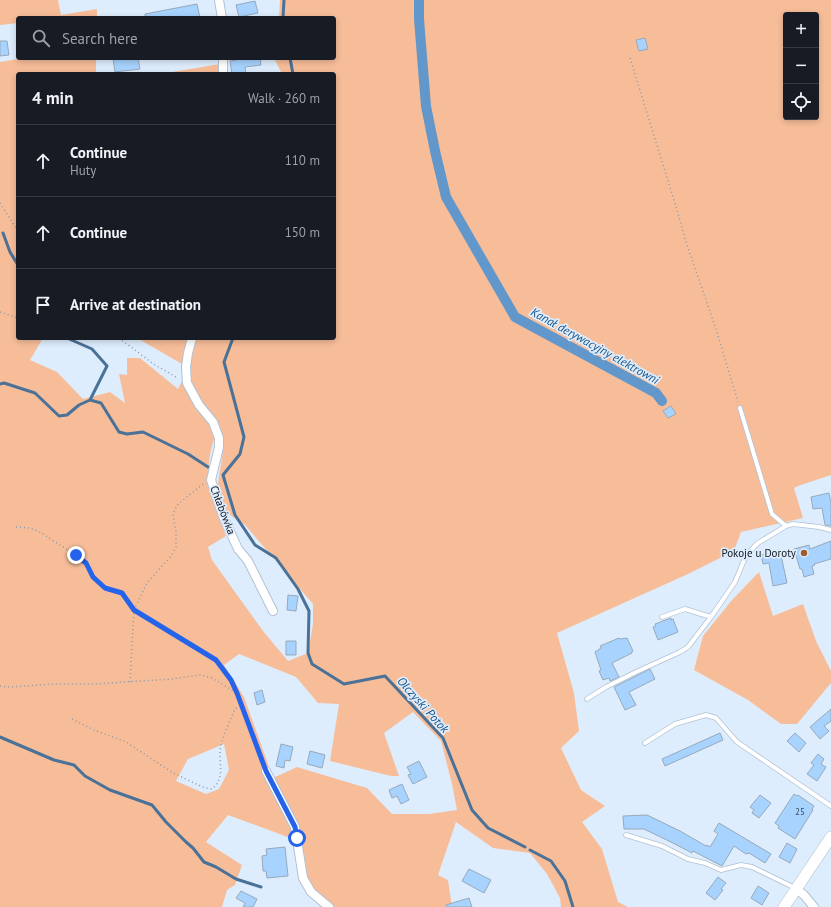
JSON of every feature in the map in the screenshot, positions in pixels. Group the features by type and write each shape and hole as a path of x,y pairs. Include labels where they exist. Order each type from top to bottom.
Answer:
{"street":[{"path":"219,0 222,16"},
{"path":"223,60 224,72"},
{"name":"Chłabówka","path":"191,340 186,367 187,383 199,405 213,422 219,438 219,447 211,480 222,516 238,549 248,561 273,611"},
{"path":"266,771 295,827 302,878 311,892 329,907"},
{"path":"784,907 831,837"},
{"path":"796,889 804,895 814,907"}],"lane":[{"path":"740,408 772,514 786,526"},
{"path":"587,699 606,687 688,647 735,582 745,558 758,543 786,526 793,524 831,530"},
{"path":"662,617 685,609 711,617"},
{"path":"645,743 675,724 706,716 716,718 737,742 831,806"},
{"path":"626,835 662,846 688,859 705,863 721,870 741,865 752,867 796,889"}],"path":[{"path":"630,58 687,245 716,329 740,408"},
{"path":"0,203 16,227"},
{"path":"0,312 16,317"},
{"path":"121,340 155,365 187,383"},
{"path":"130,682 134,610 147,583 171,556 176,547 176,532 173,514 177,505 200,486 211,480"},
{"path":"16,527 29,528 38,531 76,555 86,563 93,577 105,588 122,593 134,610 216,660 231,680 237,693 266,771"},
{"path":"0,686 9,687 130,682 171,679 200,674 212,678 237,693"},
{"path":"72,719 94,730 126,742 173,773 205,788 212,789 217,784 221,772 221,746 235,709 242,706"}],"shaded area":[{"path":"0,0 58,0 61,15 97,9 97,16 16,16 16,23 0,25"},
{"path":"280,0 831,0 831,475 794,488 803,518 741,532 734,551 688,574 557,633 574,693 579,731 561,748 581,790 605,806 582,822 602,849 618,902 628,907 561,907 560,898 547,874 530,853 493,848 456,822 438,875 448,880 452,907 335,907 309,885 293,839 228,815 206,842 242,865 235,885 227,890 222,907 0,907 0,62 16,59 96,60 96,72 16,72 16,340 42,340 30,360 57,372 83,399 110,392 125,403 119,374 127,375 127,358 140,358 178,389 189,368 140,340 336,340 336,72 281,72 275,60 336,60 336,16 279,16","holes":["214,439 223,451 218,483 224,511 245,525 313,604 313,624 308,653 288,661 263,631 212,560 208,547 226,536 210,488 209,465 210,453","239,654 296,677 318,703 339,704 330,761 391,776 399,776 384,733 413,712 441,741 457,810 429,814 392,814 367,788 297,767 273,778 244,697 224,665","224,744 229,770 219,789 206,794 176,781 188,759","268,780 297,830 290,826"]},
{"path":"220,64 220,72 172,72"},
{"path":"759,572 773,616 803,604 816,641 831,671 831,683 797,724 781,724 748,700 694,670 703,636 732,600"}],"building":[{"path":"255,1 258,13 239,16 236,5"},
{"path":"197,4 200,16 145,16 145,14"},
{"path":"645,38 648,49 639,51 636,40"},
{"path":"0,41 7,41 9,55 0,56"},
{"path":"113,60 138,60 140,69 115,72"},
{"path":"260,60 261,65 245,67 246,72 232,72 230,61"},
{"path":"671,406 676,414 668,418 663,411"},
{"path":"829,493 831,503 831,526 825,525 822,508 813,509 811,497"},
{"path":"831,541 831,559 814,564 815,565 812,566 814,574 804,577 794,549 809,545 810,549"},
{"path":"780,551 787,583 773,586 769,563 763,564 761,555"},
{"path":"288,595 298,596 296,611 287,610"},
{"path":"671,618 671,620 673,619 678,632 658,640 653,627 656,626 655,624"},
{"path":"619,638 627,638 633,651 632,653 612,663 619,677 610,681 609,678 603,680 599,671 601,670 595,652 601,648 600,646"},
{"path":"286,641 296,641 296,655 286,655"},
{"path":"650,669 655,679 629,692 636,705 625,710 614,687"},
{"path":"262,690 265,702 257,705 254,693"},
{"path":"831,709 831,721 824,726 829,731 820,739 810,727"},
{"path":"720,733 723,740 665,766 662,759"},
{"path":"795,733 806,743 799,752 787,741"},
{"path":"281,744 293,747 290,761 285,760 284,768 276,766"},
{"path":"310,751 325,755 322,768 307,764"},
{"path":"818,754 824,759 821,764 826,767 817,781 807,774 814,765 811,763"},
{"path":"419,761 427,777 413,784 408,775 411,774 407,767"},
{"path":"402,784 409,800 401,804 397,796 392,798 389,790"},
{"path":"794,794 797,796 798,795 814,806 795,839 778,828 779,826 775,823"},
{"path":"760,795 771,803 759,818 752,813 754,810 750,807"},
{"path":"647,815 710,847 718,834 714,831 719,823 771,854 765,863 749,853 746,854 734,846 722,866 644,829 624,829 623,816"},
{"path":"787,843 797,849 790,863 779,857"},
{"path":"285,847 288,876 267,878 266,871 263,871 262,856 267,855 266,849"},
{"path":"469,869 491,880 484,893 462,881"},
{"path":"718,877 726,883 721,889 723,890 715,900 706,893"},
{"path":"758,886 769,893 762,905 751,898"},
{"path":"241,891 257,899 253,907 243,907 245,903 236,898"},
{"path":"469,898 472,907 447,907 446,905"}],"waterway":[{"name":"Olczyski Potok","path":"283,16 284,0"},
{"name":"Kanał derywacyjny elektrowni","path":"419,0 419,19 426,106 446,197 515,317 656,393 662,401"},
{"name":"Olczyski Potok","path":"290,60 293,72"},
{"path":"3,233 10,252 16,262"},
{"path":"72,340 92,349 107,366 90,400"},
{"name":"Olczyski Potok","path":"232,340 224,362 244,437 240,454 223,475 235,515 255,545 276,558 298,589 309,611 308,653 312,664 344,684 385,676 443,738 472,810 488,828 525,847"},
{"path":"0,384 4,383 35,393 59,416 67,415 79,405 90,400 101,403 119,432 127,434 143,432 188,454 208,467"},
{"path":"0,737 54,760 74,765 85,776 110,790 152,805 166,822 193,848 204,862 216,867 236,879 261,887"},
{"name":"Olczyski Potok","path":"530,850 551,861 565,881 573,907"}],"place":[{"name":"Pokoje u Doroty","path":"804,553"}],"route":[{"path":"76,555 86,563 93,577 105,588 122,593 134,610 216,660 231,680 237,693 266,771 295,827 297,838"}]}
